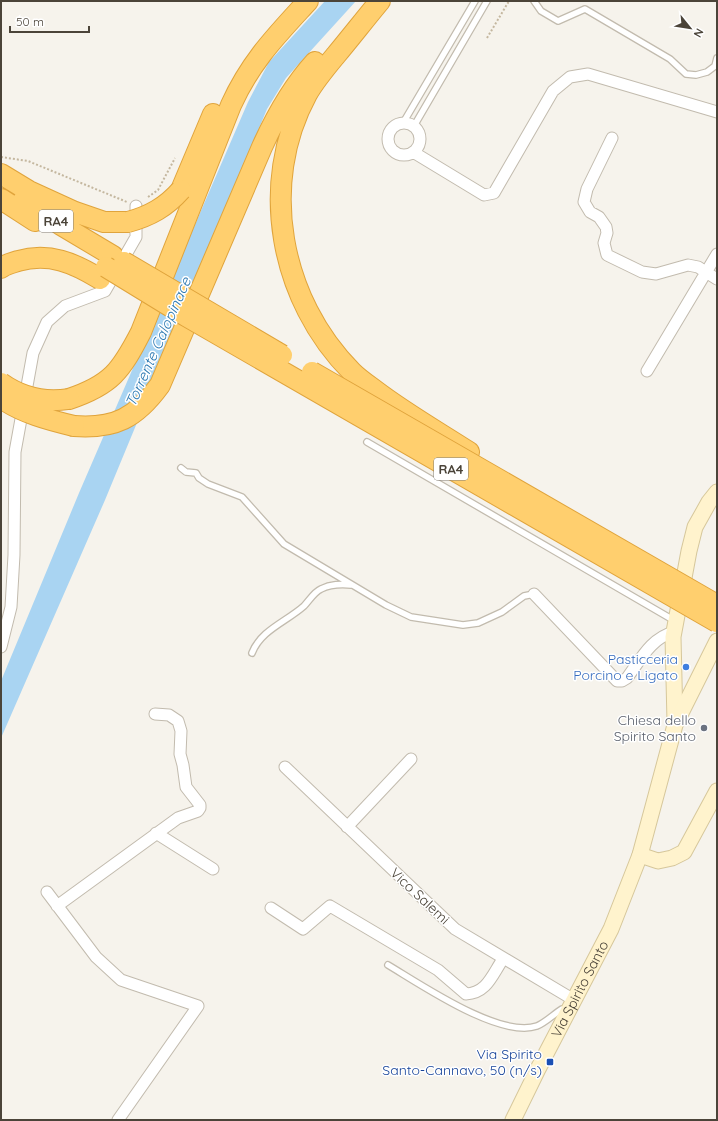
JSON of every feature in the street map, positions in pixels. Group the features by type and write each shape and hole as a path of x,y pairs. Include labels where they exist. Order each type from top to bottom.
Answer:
{"highway":[{"path":"1,174 29,191 75,212 104,222 132,214 145,218 156,212 170,202 181,190 226,84 253,42 292,1"},
{"path":"1,382 13,392 34,399 52,402 69,399 92,391 109,380 127,359 141,332 231,105 242,81 255,60 308,1"},
{"path":"1,398 10,404 36,415 74,426 103,426 131,415 149,400 160,385 171,362 277,115 294,87 312,64 372,1"},
{"path":"380,1 308,92 294,122 288,140 281,188 281,222 288,262 298,291 311,319 332,350 353,373 394,404 473,455 503,483"},
{"name":"RA4","path":"1,183 61,225 107,267 503,483 717,605"},
{"name":"RA4","path":"1,199 186,316 717,622"},
{"path":"1,268 21,260 40,257 61,259 77,265 107,267"}],"street":[{"path":"413,152 419,143 420,137 408,124 394,126 390,131 388,140 393,150 402,154 413,152 484,195 494,193 553,91 570,77 588,74 717,112"},
{"path":"612,138 587,189 584,202 590,212 600,217 606,227 608,233 604,243 607,255 642,272 656,274 688,265 698,267 717,279"},
{"path":"1,647 11,607 14,556 15,452 33,353 47,322 65,306 105,291 136,237 132,214"},
{"path":"647,371 717,254"},
{"path":"675,725 675,627 695,527 709,502 717,492"},
{"path":"534,594 617,681 622,682 628,678 655,640 675,627"},
{"path":"675,725 717,641"},
{"path":"57,906 156,833 178,818 198,811 200,808 200,805 186,787 180,754 181,731 178,721 168,715 155,714"},
{"name":"Via Spirito Santo","path":"513,1120 610,929 640,855 675,725"},
{"path":"347,827 411,759"},
{"name":"Vico Salemi","path":"285,767 455,929 503,959 571,1006"},
{"path":"640,855 658,861 672,858 684,852 717,791"},
{"path":"156,833 213,869"},
{"path":"47,892 96,957 122,980 198,1006 118,1120"},
{"path":"271,908 302,929 330,906 438,970 466,994 476,993 483,989 503,959"}],"lane":[{"path":"408,124 475,1"},
{"path":"408,124 487,1"},
{"path":"534,1 541,11 558,21 586,9 670,59 686,74 696,75 707,72 715,66 717,58"},
{"path":"367,442 675,627"},
{"path":"181,468 186,472 196,473 199,478 208,484 242,497 284,544 400,613 411,617 463,625 478,623 502,612 524,596 534,594"},
{"path":"252,653 256,644 265,634 303,607 320,589 337,584 353,585"},
{"path":"388,965 481,1018 516,1028 537,1026 562,1009 571,1006"}],"path":[{"path":"487,38 509,1"},
{"path":"1,157 28,161 132,214 158,190 175,158"}],"water":[{"name":"Torrente Calopinace","path":"325,1 356,1 286,78 267,109 105,500 1,738 1,681 79,493 248,102 269,62"}],"place":[{"name":"Pasticceria Porcino e Ligato","path":"686,667"},
{"name":"Chiesa dello Spirito Santo","path":"704,728"},
{"name":"Via Spirito Santo-Cannavo, 50 (n/s)","path":"550,1062"}]}
